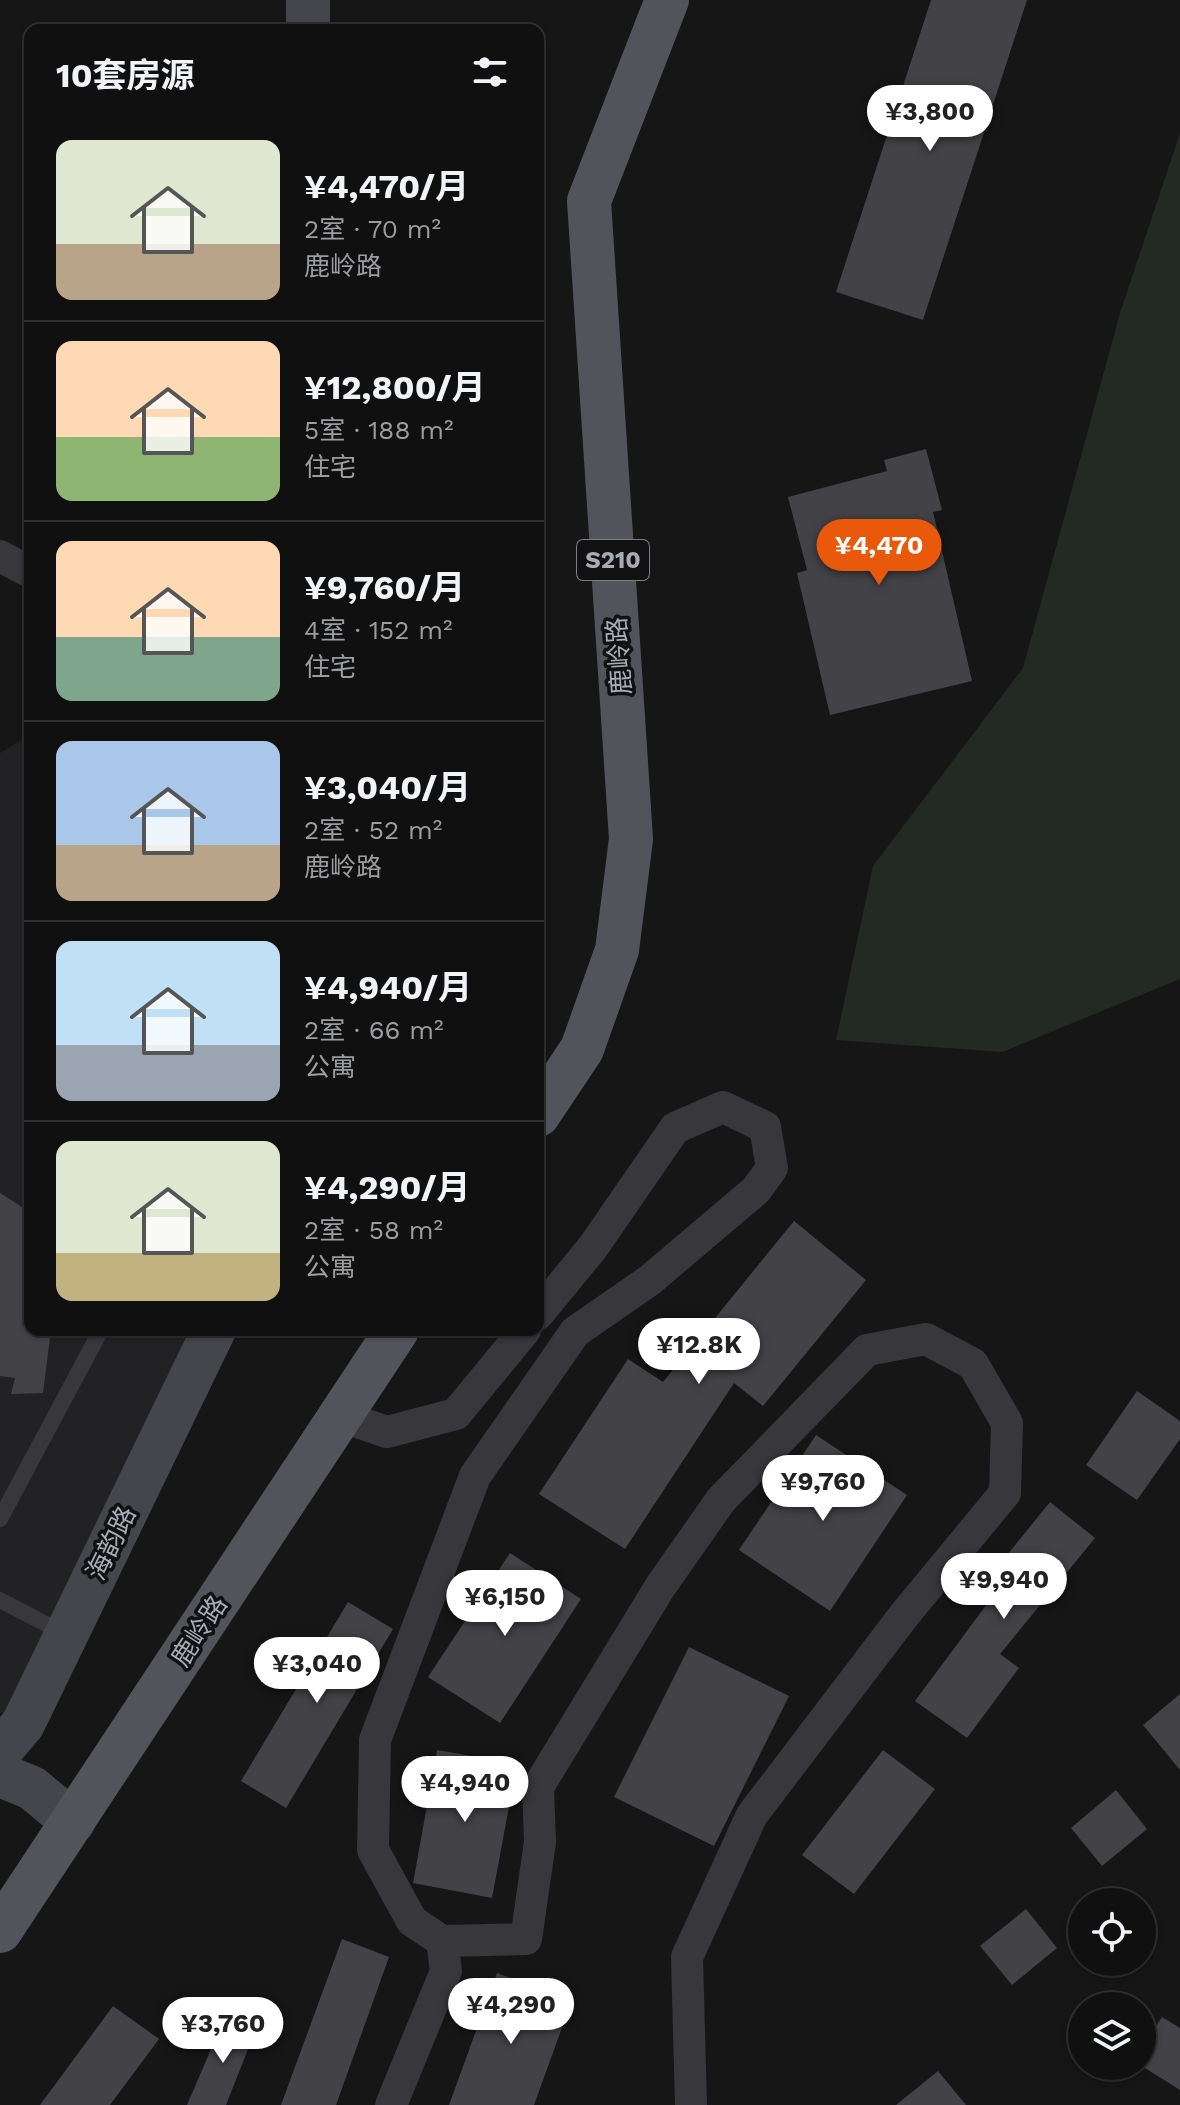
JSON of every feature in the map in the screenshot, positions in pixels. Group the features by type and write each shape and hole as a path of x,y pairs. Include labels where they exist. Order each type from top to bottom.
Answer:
{"main road":[{"name":"鹿岭路","path":"544,1106 582,1049 617,950 631,839 589,201 667,0"},
{"name":"鹿岭路","path":"0,1931 393,1336"}],"street":[{"path":"308,0 308,24"},
{"path":"0,556 24,569"},
{"path":"544,1307 593,1247 675,1128 723,1107 765,1127 772,1168 756,1190 650,1280 575,1332 475,1476 375,1740 373,1850 412,1921 442,1941 526,1939 540,1842 538,1787 660,1587 721,1500 867,1350 926,1339 973,1364 1007,1423 1005,1493 905,1614 752,1815 687,1957 691,2105"},
{"name":"海韵路","path":"0,1751 23,1724 211,1336"},
{"path":"340,1416 387,1432 456,1414 520,1336"},
{"path":"0,1775 32,1788 73,1822"},
{"path":"391,2105 446,1971 442,1941"}],"lane":[{"path":"0,1519 98,1336"},
{"path":"0,1600 67,1635"}],"shaded area":[{"path":"1180,133 1180,979 1002,1052 836,1040 873,866 1023,668 1120,313"},
{"path":"24,739 24,1336 199,1336 6,1713 0,1713 0,753"}],"building":[{"path":"931,0 1027,0 923,320 836,292"},
{"path":"926,449 942,510 933,512 972,681 830,715 797,573 807,570 788,497 887,471 884,460"},
{"path":"0,1193 24,1208 24,1336 50,1336 43,1393 11,1394 15,1378 0,1376"},
{"path":"794,1221 866,1280 763,1406 734,1383 625,1549 539,1494 628,1359 663,1382"},
{"path":"1137,1391 1180,1421 1180,1439 1137,1500 1086,1465"},
{"path":"816,1435 907,1495 830,1611 739,1550"},
{"path":"1050,1502 1095,1538 1000,1654 1019,1668 967,1738 915,1701 993,1596 981,1587"},
{"path":"510,1553 581,1599 500,1723 428,1677"},
{"path":"348,1602 393,1629 286,1808 241,1781"},
{"path":"689,1647 789,1696 714,1846 614,1797"},
{"path":"1180,1694 1180,1770 1143,1725"},
{"path":"437,1750 517,1764 492,1898 413,1883"},
{"path":"883,1750 935,1789 854,1894 802,1855"},
{"path":"1116,1790 1147,1829 1102,1866 1071,1828"},
{"path":"1026,1909 1057,1948 1012,1985 980,1946"},
{"path":"342,1939 389,1957 336,2105 281,2105"},
{"path":"497,1973 572,2000 534,2105 449,2105"},
{"path":"113,2006 159,2039 110,2105 40,2105"},
{"path":"1162,2017 1180,2028 1180,2090 1156,2075 1156,2026"},
{"path":"224,2019 256,2029 226,2105 187,2105"},
{"path":"938,2071 966,2105 896,2105"}]}
